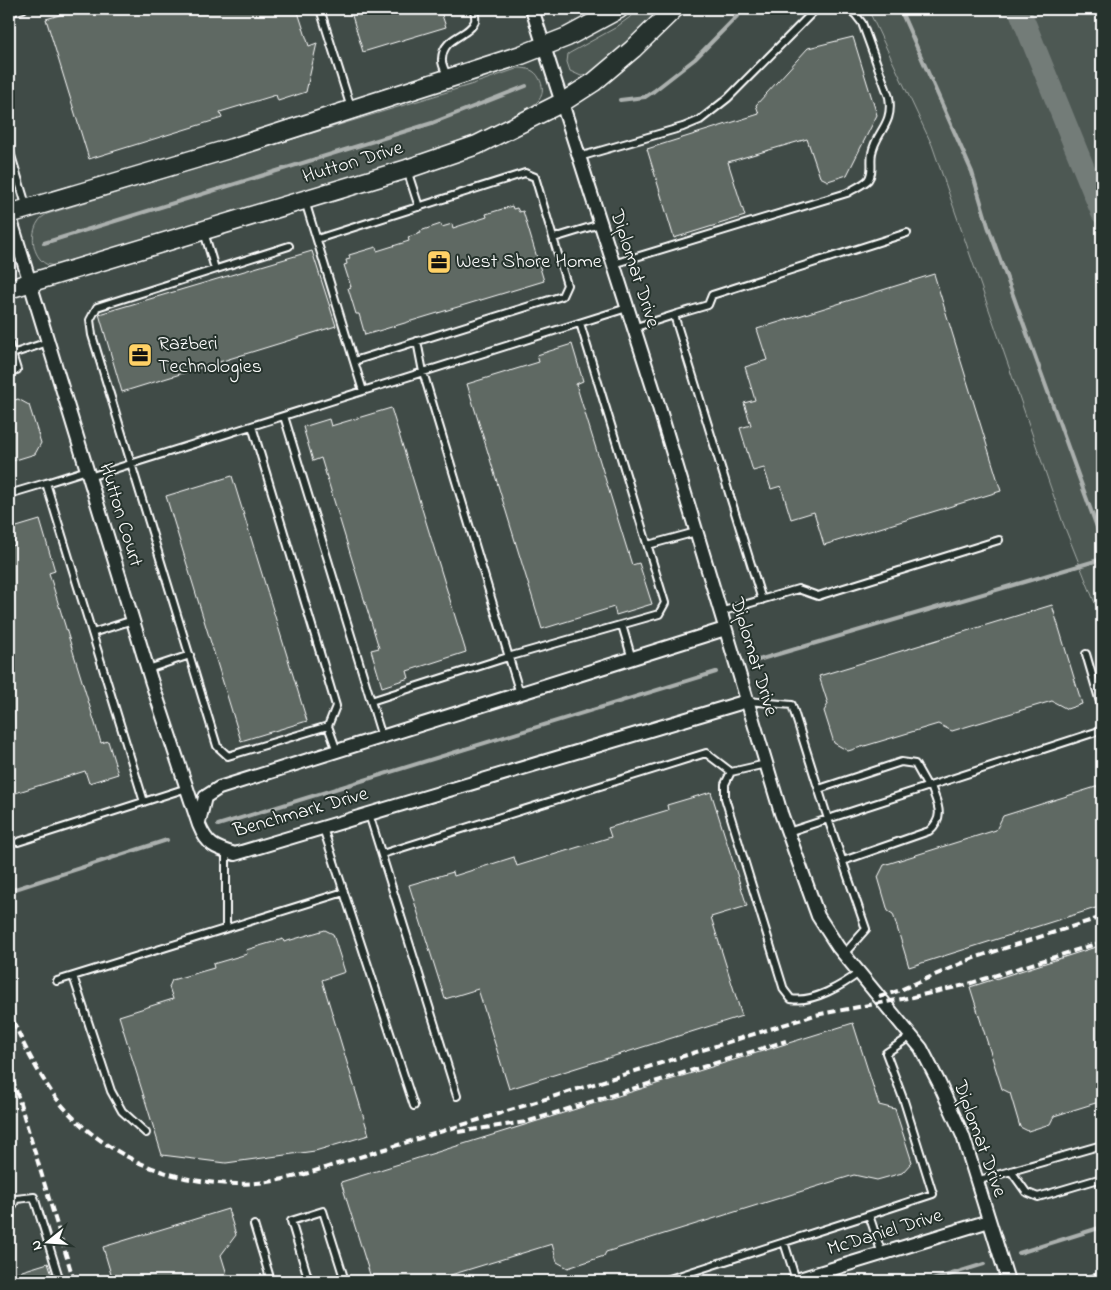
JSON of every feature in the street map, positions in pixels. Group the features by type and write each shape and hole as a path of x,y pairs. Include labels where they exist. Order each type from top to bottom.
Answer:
{"street":[{"name":"Diplomat Drive","path":"532,9 627,308 766,764 818,916 844,954 921,1048 939,1083 962,1136 1008,1281"},
{"path":"9,214 232,148 521,55 566,37 619,9"},
{"name":"Hutton Drive","path":"9,289 407,169 477,145 563,102 594,82 633,49 674,9"},
{"name":"Hutton Court","path":"9,214 148,669 199,825"},
{"path":"199,825 205,797 219,788 724,629"},
{"name":"Benchmark Drive","path":"199,825 204,837 216,849 235,854 747,701"},
{"name":"McDaniel Drive","path":"795,1281 988,1222"}],"lane":[{"path":"9,13 24,9"},
{"path":"320,9 352,110"},
{"path":"448,79 441,59 445,48 454,38 471,27 475,20 474,9"},
{"path":"579,157 683,128 700,120 728,98 816,9"},
{"path":"613,264 847,193 867,180 872,170 872,151 889,118 891,108 862,24 855,14 848,9"},
{"path":"9,149 27,209"},
{"path":"407,169 419,207"},
{"path":"317,239 525,173 535,177 554,238 567,285 562,296 354,361"},
{"path":"305,200 363,391"},
{"path":"554,238 600,224"},
{"path":"203,230 215,269"},
{"path":"633,328 708,305 712,295 908,233"},
{"path":"288,246 97,307 90,320 92,335 217,746 228,756 328,726"},
{"path":"9,494 46,483 132,464 627,308"},
{"path":"674,315 762,600"},
{"path":"371,702 508,658 659,614 665,603 580,323"},
{"path":"417,341 423,372 520,694"},
{"path":"12,354 48,342"},
{"path":"9,344 17,370 9,372"},
{"path":"284,416 382,737"},
{"path":"252,426 336,706 328,726 337,751"},
{"path":"46,483 144,802"},
{"path":"648,545 696,532"},
{"path":"720,612 798,589 818,596 999,540"},
{"path":"92,633 133,620"},
{"path":"622,625 632,659"},
{"path":"1086,654 1102,708"},
{"path":"148,669 190,655"},
{"path":"747,701 792,705 828,819 866,929 844,954"},
{"path":"788,832 1102,730"},
{"path":"382,854 706,753 731,772"},
{"path":"819,789 901,762 915,764 930,786 940,815 937,824 929,831 843,861"},
{"path":"731,772 766,764"},
{"path":"731,772 726,784 725,798 784,990 790,999 800,1001 842,986 860,972"},
{"path":"18,842 187,788"},
{"path":"369,814 457,1096"},
{"path":"323,828 414,1106"},
{"path":"226,851 226,928"},
{"path":"57,981 344,892"},
{"path":"73,976 111,1091 122,1111 146,1133"},
{"path":"663,1281 933,1194 904,1101 886,1054 911,1036"},
{"path":"976,1181 1102,1145"},
{"path":"1011,1171 1026,1192 1038,1198 1102,1178"},
{"path":"9,1213 16,1199 34,1197 60,1281"},
{"path":"309,1281 291,1221 323,1211 345,1281"},
{"path":"869,1215 882,1254"},
{"path":"254,1225 271,1281"},
{"path":"784,1242 795,1281"},
{"path":"1085,1281 1102,1276"}],"shaded area":[{"path":"9,9 868,9 932,145 1063,523 1102,625 1102,1281 9,1281"},
{"path":"641,9 663,9 624,48 600,68 581,76 570,71 567,62 568,54 615,28"},
{"path":"868,9 1102,9 1102,621 1063,523 932,145"},
{"path":"519,68 525,68 537,75 542,89 542,95 539,100 499,125 450,147 70,263 55,266 46,264 35,250 33,238 35,227 40,219 47,214 470,85"}],"building":[{"path":"80,9 297,9 309,46 317,43 306,92 278,101 276,95 220,112 222,118 89,159 46,19"},
{"path":"350,9 440,9 446,27 363,52"},
{"path":"853,37 877,115 847,175 828,181 820,177 807,139 728,162 745,216 674,238 647,149 759,114 756,105 808,48"},
{"path":"512,206 513,209 517,208 519,212 523,211 544,281 365,335 359,314 356,314 348,288 351,287 344,265 347,264 346,260 350,259 349,255 376,247 377,251 409,241 408,237 441,224 442,227 452,224 453,228 487,217 486,214"},
{"path":"312,251 336,326 122,392 99,314"},
{"path":"934,274 1001,491 824,545 814,512 791,519 781,486 771,489 764,468 753,471 740,428 751,425 744,403 755,400 745,367 767,360 757,329"},
{"path":"572,344 583,381 576,384 632,565 639,563 652,604 616,615 614,607 542,629 467,384 539,362 537,355"},
{"path":"18,399 29,405 41,443 35,454 9,462 9,402"},
{"path":"391,408 466,652 407,671 409,678 382,687 371,650 379,648 321,458 313,461 303,427 329,419 331,426"},
{"path":"232,476 307,721 241,741 166,496"},
{"path":"40,520 55,571 49,573 101,743 108,741 118,774 89,783 85,771 9,795 9,547 15,545 10,529"},
{"path":"1052,605 1082,704 1067,709 1052,701 952,731 938,724 848,751 834,743 824,711 828,704 819,676"},
{"path":"1102,785 1102,906 909,967 893,914 888,911 878,877 884,865 996,830 1003,816"},
{"path":"711,792 747,906 711,917 742,1016 509,1089 478,989 445,999 409,885 453,872 454,876 514,857 517,866 611,837 608,828 668,810 667,805"},
{"path":"325,930 333,934 345,972 322,980 369,1135 315,1151 226,1163 162,1155 119,1016 173,999 169,987 172,980 214,968 213,964 247,954 246,950 283,939 284,942"},
{"path":"1102,945 1102,1101 1054,1116 1050,1124 1028,1131 1020,1127 1010,1093 1002,1089 970,987"},
{"path":"853,1023 879,1105 895,1109 912,1162 902,1173 877,1180 854,1175 606,1252 604,1256 568,1268 557,1262 552,1244 431,1281 372,1281 341,1182"},
{"path":"228,1209 236,1235 221,1255 229,1281 113,1281 103,1247"},
{"path":"48,1263 54,1281 9,1281 9,1275"}],"waterway":[{"path":"620,100 645,97 654,91 695,59 744,9"},
{"path":"900,9 972,172 988,226 1102,541"},
{"path":"1019,9 1102,213"},
{"path":"44,243 432,123 526,86"},
{"path":"755,661 1102,559"},
{"path":"218,825 716,672"},
{"path":"9,891 167,840"},
{"path":"1019,1253 1102,1227"},
{"path":"929,1281 984,1264"}],"railway":[{"path":"879,997 898,991 974,958 1102,917"},
{"path":"9,1010 28,1053 53,1094 72,1116 93,1135 117,1151 143,1164 171,1174 199,1181 228,1184 257,1183 305,1174 815,1015 913,997 965,985 1102,942"},
{"path":"458,1132 526,1122 786,1041"},
{"path":"9,1067 74,1281"}],"place":[{"name":"West Shore Home","path":"439,262"},
{"name":"Razberi Technologies","path":"140,355"}]}
